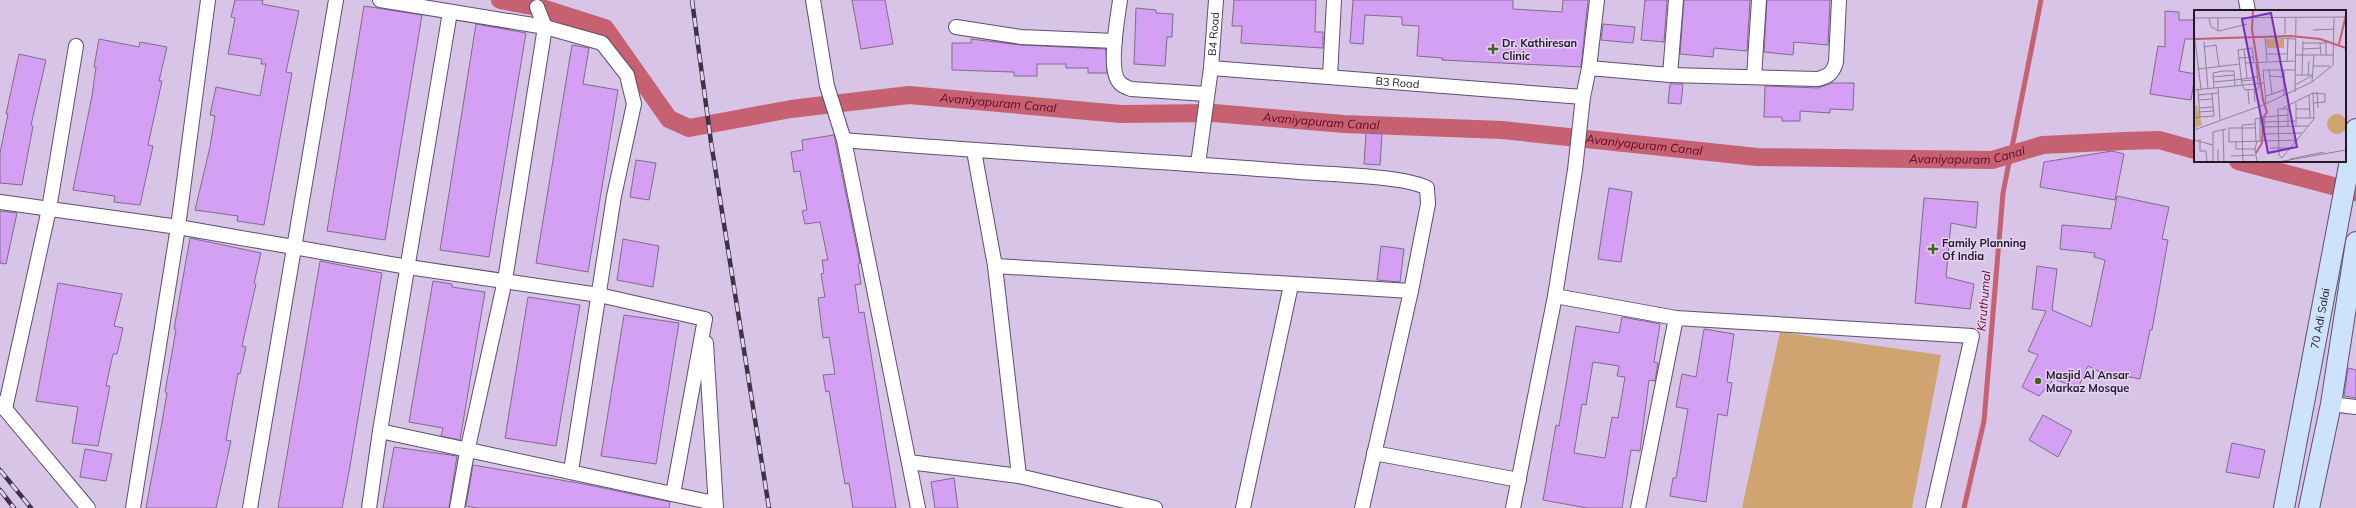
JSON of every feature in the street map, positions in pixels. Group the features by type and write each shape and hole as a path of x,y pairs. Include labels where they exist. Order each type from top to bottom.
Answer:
{"main road":[{"name":"70 Adi Salai","path":"2284,508 2356,129"},
{"path":"2309,508 2331,404 2353,281 2356,242"}],"street":[{"path":"132,508 178,227 208,0"},
{"path":"250,508 336,0"},
{"path":"380,0 545,27 602,43 627,75 634,104 614,196 571,471"},
{"path":"813,0 827,86 844,140 918,508"},
{"path":"1120,0 1115,41 1114,65 1115,76 1120,84 1131,89 1206,97"},
{"name":"B4 Road","path":"1198,164 1211,68 1216,0"},
{"path":"1330,77 1334,0"},
{"path":"1513,508 1555,296 1575,170 1583,97 1589,68 1596,0"},
{"path":"1670,74 1676,0"},
{"path":"1754,77 1760,0"},
{"path":"1589,68 1670,74 1818,79 1827,76 1834,70 1836,62 1839,0"},
{"path":"2246,0 2248,10"},
{"path":"457,508 467,452 505,280 545,27 537,6"},
{"path":"369,508 380,431 450,12"},
{"path":"956,27 1021,36 1115,41"},
{"path":"76,46 49,209 2,406 88,508"},
{"name":"B3 Road","path":"1211,68 1583,97"},
{"path":"844,140 974,152 1198,164 1368,178 1424,186 1429,191 1428,204 1411,290 1362,508"},
{"path":"974,152 995,266 1019,476"},
{"path":"0,202 178,227 408,267 505,280 599,295 705,319"},
{"path":"995,266 1411,290"},
{"path":"2328,272 2353,281"},
{"path":"1243,508 1291,284"},
{"path":"1555,296 1676,318 1972,336 1933,508"},
{"path":"1638,508 1676,318"},
{"path":"380,431 467,452 571,471 673,494 715,506 705,319"},
{"path":"673,494 705,319"},
{"path":"2331,404 2356,407"},
{"path":"1374,453 1519,480"},
{"path":"909,462 1019,476 1155,508"}],"shaded area":[{"path":"1780,332 1941,355 1912,508 1742,508"}],"building":[{"path":"235,0 263,0 262,4 299,11 286,72 292,73 264,225 237,221 238,216 195,210 210,147 215,116 210,115 216,87 260,96 266,64 261,64 262,59 228,54 235,18 231,17"},
{"path":"852,0 885,0 893,44 861,49"},
{"path":"1234,0 1316,0 1315,32 1323,32 1323,48 1241,43 1242,26 1232,26"},
{"path":"1353,0 1513,0 1513,9 1562,12 1563,0 1588,0 1581,67 1442,60 1443,58 1417,56 1419,26 1402,25 1402,17 1365,15 1363,44 1350,43"},
{"path":"1645,0 1667,0 1664,42 1641,40"},
{"path":"1684,0 1750,0 1747,51 1714,48 1713,57 1680,54"},
{"path":"1767,0 1830,0 1828,45 1794,42 1793,55 1764,52"},
{"path":"364,6 422,15 385,240 327,231"},
{"path":"1136,8 1156,10 1156,13 1173,14 1172,37 1167,37 1165,66 1134,64"},
{"path":"2165,11 2179,12 2179,20 2194,20 2194,39 2185,39 2179,71 2194,74 2191,100 2150,94 2158,46 2165,47"},
{"path":"476,24 526,33 489,257 440,250"},
{"path":"1603,24 1635,27 1633,43 1601,40"},
{"path":"99,39 139,47 140,42 167,47 159,81 162,81 148,145 153,146 140,205 114,202 115,196 73,190 92,96 96,67 94,67"},
{"path":"971,39 1021,45 1106,49 1107,73 1088,73 1088,68 1066,68 1066,64 1037,64 1037,76 1014,76 1014,72 952,70 952,43 971,43"},
{"path":"572,45 589,48 583,84 618,90 588,272 536,263"},
{"path":"19,54 46,60 31,125 33,126 22,185 0,183 0,153 8,114 6,114"},
{"path":"1832,83 1854,83 1853,110 1830,109 1830,113 1800,111 1800,121 1782,121 1782,117 1764,117 1765,86 1818,88"},
{"path":"1670,84 1683,84 1681,104 1668,103"},
{"path":"1366,133 1382,134 1380,165 1364,164"},
{"path":"834,135 860,263 858,264 861,284 855,285 859,313 864,312 896,508 853,508 849,483 845,484 829,391 826,392 823,375 835,374 829,337 823,338 818,298 825,297 821,274 824,273 822,260 828,260 820,222 805,224 802,211 807,210 800,171 794,172 791,152 803,150 802,140"},
{"path":"2112,151 2124,154 2115,200 2040,187 2044,162"},
{"path":"636,160 656,163 649,200 630,197"},
{"path":"1609,188 1632,192 1621,262 1598,259"},
{"path":"2117,196 2169,207 2162,239 2168,240 2152,330 2150,330 2140,379 2098,371 2088,366 2078,388 2054,379 2039,396 2022,387 2038,355 2028,351 2046,311 2032,309 2037,266 2057,269 2052,310 2091,327 2105,260 2094,257 2095,253 2060,249 2062,225 2111,229"},
{"path":"1924,198 1978,202 1976,228 1951,223 1946,277 1974,284 1970,309 1915,303"},
{"path":"0,211 17,213 6,264 0,263"},
{"path":"190,238 261,253 254,283 256,284 242,346 246,347 240,374 238,373 226,440 231,441 216,508 146,508 167,393 165,392 176,330 174,329"},
{"path":"623,239 659,246 653,287 617,280"},
{"path":"1381,246 1404,249 1400,282 1377,280"},
{"path":"320,261 382,273 349,472 342,508 278,508"},
{"path":"433,281 452,284 452,287 485,292 460,440 441,436 443,428 409,422"},
{"path":"58,283 122,294 114,326 123,328 117,354 113,354 106,386 110,386 98,446 72,443 78,407 36,401"},
{"path":"528,297 580,305 556,446 505,438"},
{"path":"624,315 679,323 656,464 601,456"},
{"path":"1622,317 1660,324 1654,362 1658,363 1655,381 1649,380 1640,451 1631,450 1622,508 1587,508 1543,500 1556,425 1559,426 1576,326 1619,333","holes":["1593,362 1619,366 1617,376 1625,377 1618,418 1612,417 1605,458 1574,453 1582,404 1586,405"]},
{"path":"1704,329 1734,334 1727,382 1732,383 1727,416 1718,414 1706,502 1670,496 1673,478 1676,478 1688,409 1676,407 1682,374 1696,377"},
{"path":"2348,368 2356,370 2356,398 2344,396"},
{"path":"2043,415 2072,431 2058,457 2029,440"},
{"path":"2232,443 2265,450 2259,478 2226,472"},
{"path":"394,447 457,456 449,508 383,508"},
{"path":"85,449 112,454 106,481 80,477"},
{"path":"473,465 584,484 670,502 669,508 478,508 466,506"},
{"path":"954,478 958,508 935,508 931,482"}],"waterway":[{"name":"Avaniyapuram Canal","path":"500,0 542,8 605,28 669,119 689,128 791,109 909,95 1121,114 1214,113 1344,124 1502,130 1757,157 1992,160 2043,145 2159,140 2194,150"},
{"name":"Kiruthumal","path":"1964,508 1984,421 2003,193 2041,0"},
{"name":"Avaniyapuram Canal","path":"2242,162 2356,192"}],"railway":[{"path":"692,0 711,142 769,508"},
{"path":"0,470 31,508"},
{"path":"0,490 14,508"}],"place":[{"name":"Dr. Kathiresan Clinic","path":"1493,49"},
{"name":"Family Planning Of India","path":"1933,249"},
{"name":"Masjid Al Ansar Markaz Mosque","path":"2038,381"}]}
